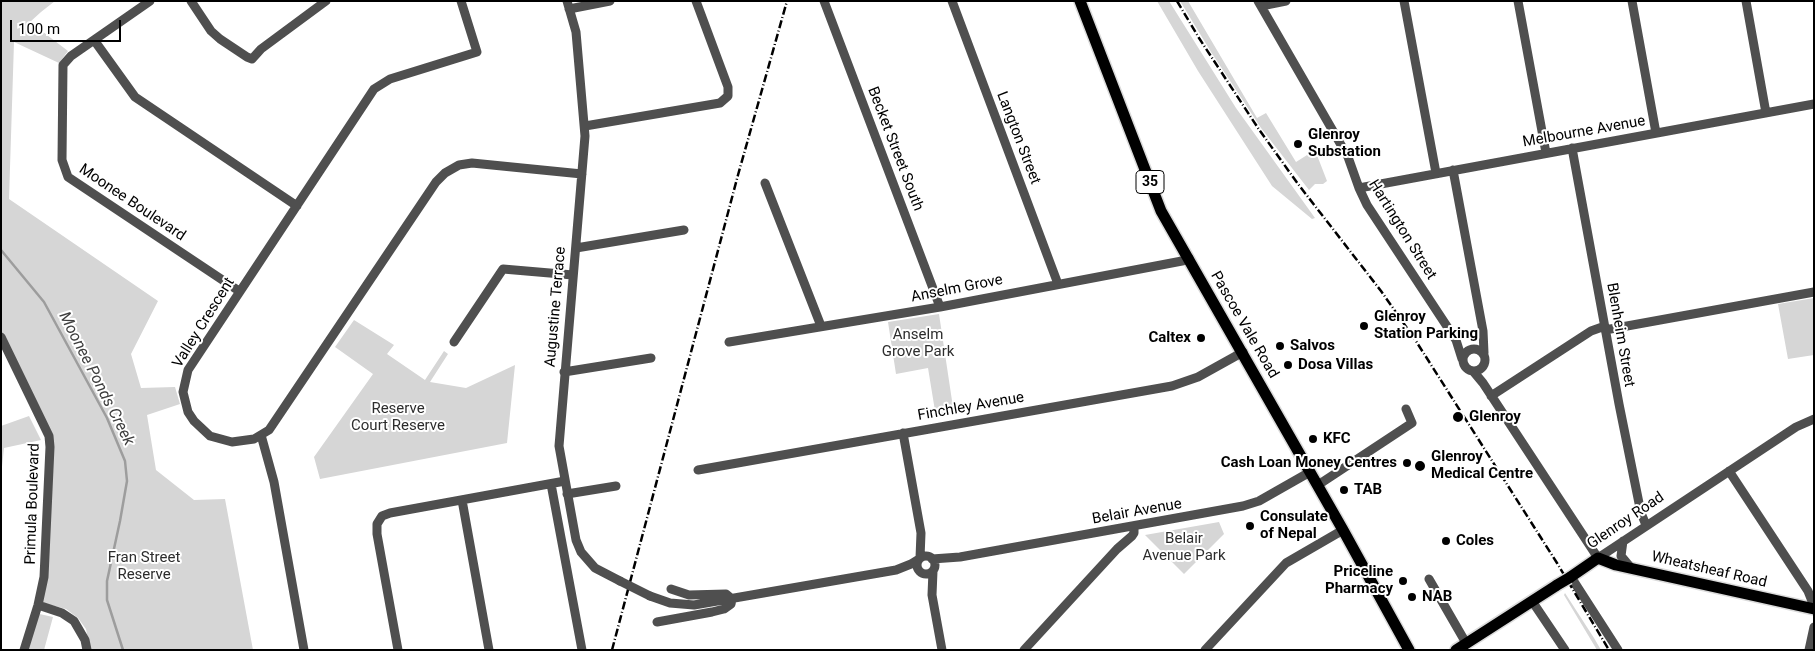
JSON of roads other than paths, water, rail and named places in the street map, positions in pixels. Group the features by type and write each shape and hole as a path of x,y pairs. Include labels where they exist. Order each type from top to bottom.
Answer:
{"main road":[{"name":"Pascoe Vale Road","path":"1080,1 1158,204 1318,485 1407,648"},
{"name":"Wheatsheaf Road","path":"1598,558 1605,562 1812,608"},
{"name":"Glenroy Road","path":"1461,647 1598,558"}],"street":[{"name":"Moonee Boulevard","path":"150,1 71,56 63,65 62,160 68,177 239,291"},
{"path":"191,1 211,30 220,39 252,59 260,49 326,1"},
{"name":"Valley Crescent","path":"461,1 477,52 390,79 374,89 188,370 184,387 184,400 188,412 194,421 210,436 232,442 254,439 269,430 436,182 445,173 459,165 472,163 582,174"},
{"path":"568,5 610,1"},
{"path":"585,126 720,103 728,96 728,87 696,1"},
{"name":"Becket Street South","path":"824,1 940,306"},
{"name":"Langton Street","path":"952,1 1058,284"},
{"path":"1260,4 1286,1"},
{"path":"1404,1 1436,173"},
{"path":"1518,1 1546,153"},
{"path":"1632,1 1656,133"},
{"path":"1746,1 1766,113"},
{"name":"Hartington Street","path":"1260,4 1348,157 1359,188 1375,217 1456,340 1460,344 1472,348"},
{"name":"Augustine Terrace","path":"568,5 576,32 585,126 576,248 558,439 576,540 581,552 595,568 650,596 670,603 686,605 732,599"},
{"path":"94,40 134,97 297,206"},
{"name":"Melbourne Avenue","path":"1359,188 1814,104"},
{"name":"Blenheim Street","path":"1572,148 1641,513 1646,525"},
{"path":"1453,170 1482,330 1486,360 1483,367 1483,384"},
{"path":"765,183 821,326"},
{"path":"576,248 684,230"},
{"name":"Anselm Grove","path":"729,342 1182,262 1189,258"},
{"path":"454,342 503,269 573,275"},
{"path":"1491,396 1591,331 1814,292"},
{"path":"1482,330 1480,340 1465,352 1462,359 1464,366 1473,371 1483,384 1598,558"},
{"name":"Primula Boulevard","path":"1,337 49,436 50,447 44,577 38,605 24,650"},
{"name":"Hartington Street","path":"1456,340 1462,359"},
{"path":"1472,348 1484,353"},
{"name":"Finchley Avenue","path":"698,470 1172,386 1198,378 1243,352"},
{"path":"564,372 651,358"},
{"path":"1473,371 1483,367"},
{"path":"1318,485 1412,422 1406,409"},
{"name":"Glenroy Road","path":"1598,558 1796,427 1814,418"},
{"path":"903,433 921,533 922,548 917,566 932,595"},
{"path":"261,435 274,482 304,650"},
{"path":"1729,471 1808,590 1812,608"},
{"name":"Belair Avenue","path":"932,558 960,557 1251,504 1310,472"},
{"path":"398,650 376,528 379,519 385,514 565,481"},
{"path":"551,484 582,650"},
{"path":"567,494 616,486"},
{"path":"462,500 489,650"},
{"path":"1024,650 1132,536 1134,526"},
{"path":"1117,529 1119,543 1117,550"},
{"path":"1205,650 1286,563 1343,530"},
{"path":"921,533 935,563 932,595 942,650"},
{"path":"1624,541 1621,556 1631,568"},
{"path":"671,589 695,595 722,594 732,599 896,570 926,556 932,558"},
{"name":"Belair Avenue","path":"933,569 940,564 960,557"},
{"path":"896,570 928,574 933,569"},
{"path":"1570,577 1618,650"},
{"path":"1429,579 1461,647"},
{"path":"657,622 724,609 730,606 732,599"},
{"path":"1532,601 1565,650"},
{"path":"38,605 62,613 74,621 79,628 87,650"},
{"path":"1809,650 1814,627"}],"waterway":[{"name":"Moonee Ponds Creek","path":"1,250 44,302 107,418 125,461 127,481 107,581 107,600 123,650"}],"railway":[{"path":"612,650 738,175 787,1"},
{"path":"1177,1 1258,128 1298,184 1381,291 1414,338 1557,563 1609,650"}],"place":[{"name":"Glenroy Substation","path":"1298,144"},
{"name":"Glenroy Station Parking","path":"1364,326"},
{"name":"Caltex","path":"1201,338"},
{"name":"Salvos","path":"1280,346"},
{"name":"Dosa Villas","path":"1288,365"},
{"name":"Glenroy","path":"1458,417"},
{"name":"KFC","path":"1313,439"},
{"name":"Cash Loan Money Centres","path":"1407,463"},
{"name":"Glenroy Medical Centre","path":"1420,466"},
{"name":"TAB","path":"1344,490"},
{"name":"Consulate of Nepal","path":"1250,526"},
{"name":"Coles","path":"1446,541"},
{"name":"Priceline Pharmacy","path":"1403,581"},
{"name":"NAB","path":"1412,597"}],"park label":[{"name":"Anselm Grove Park","path":"918,344"},
{"name":"Reserve Court Reserve","path":"398,418"},
{"name":"Belair Avenue Park","path":"1184,548"},
{"name":"Fran Street Reserve","path":"144,566"}]}
